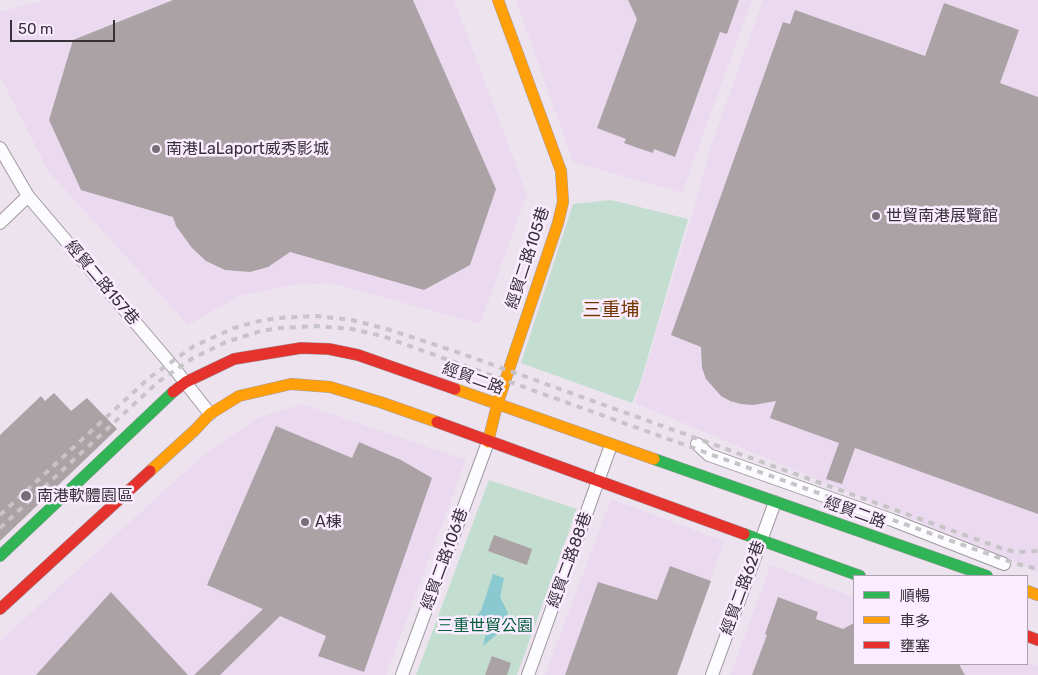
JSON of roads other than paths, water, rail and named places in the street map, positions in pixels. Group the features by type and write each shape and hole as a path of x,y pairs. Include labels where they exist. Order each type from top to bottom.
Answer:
{"main road":[{"name":"經貿二路105巷","path":"488,442 497,405 558,223 563,202 563,184 560,171 498,0"},
{"name":"經貿二路","path":"0,556 46,507 169,395 186,382 234,358 301,348 329,349 358,355 984,575"},
{"path":"0,609 195,430 210,414 239,396 292,384 330,387 372,400 857,575"}],"street":[{"name":"經貿二路157巷","path":"0,148 28,196 186,382 210,414"},
{"path":"0,223 28,196"},
{"name":"經貿二路106巷","path":"402,675 488,442"},
{"path":"697,444 710,454 892,520 1004,564"},
{"name":"經貿二路88巷","path":"528,675 611,445"},
{"name":"經貿二路62巷","path":"712,675 775,502"}],"water":[{"path":"493,574 504,578 500,597 508,613 502,630 483,646 486,633 483,625 475,617 481,611"}],"railway":[{"path":"0,515 149,378 194,346 234,328 255,322 277,318 316,316 352,320 387,329 460,353 1006,550 1019,552 1038,551"},
{"path":"0,528 158,382 193,358 226,342 261,331 317,326 352,329 382,336 935,535 1017,564 1038,569"}],"place":[{"name":"南港LaLaport威秀影城","path":"156,149"},
{"name":"世貿南港展覽館","path":"876,216"},
{"name":"南港軟體園區","path":"26,496"},
{"name":"A棟","path":"305,522"}],"district":[{"name":"三重埔","path":"611,311"}],"park label":[{"name":"三重世貿公園","path":"485,626"}]}
